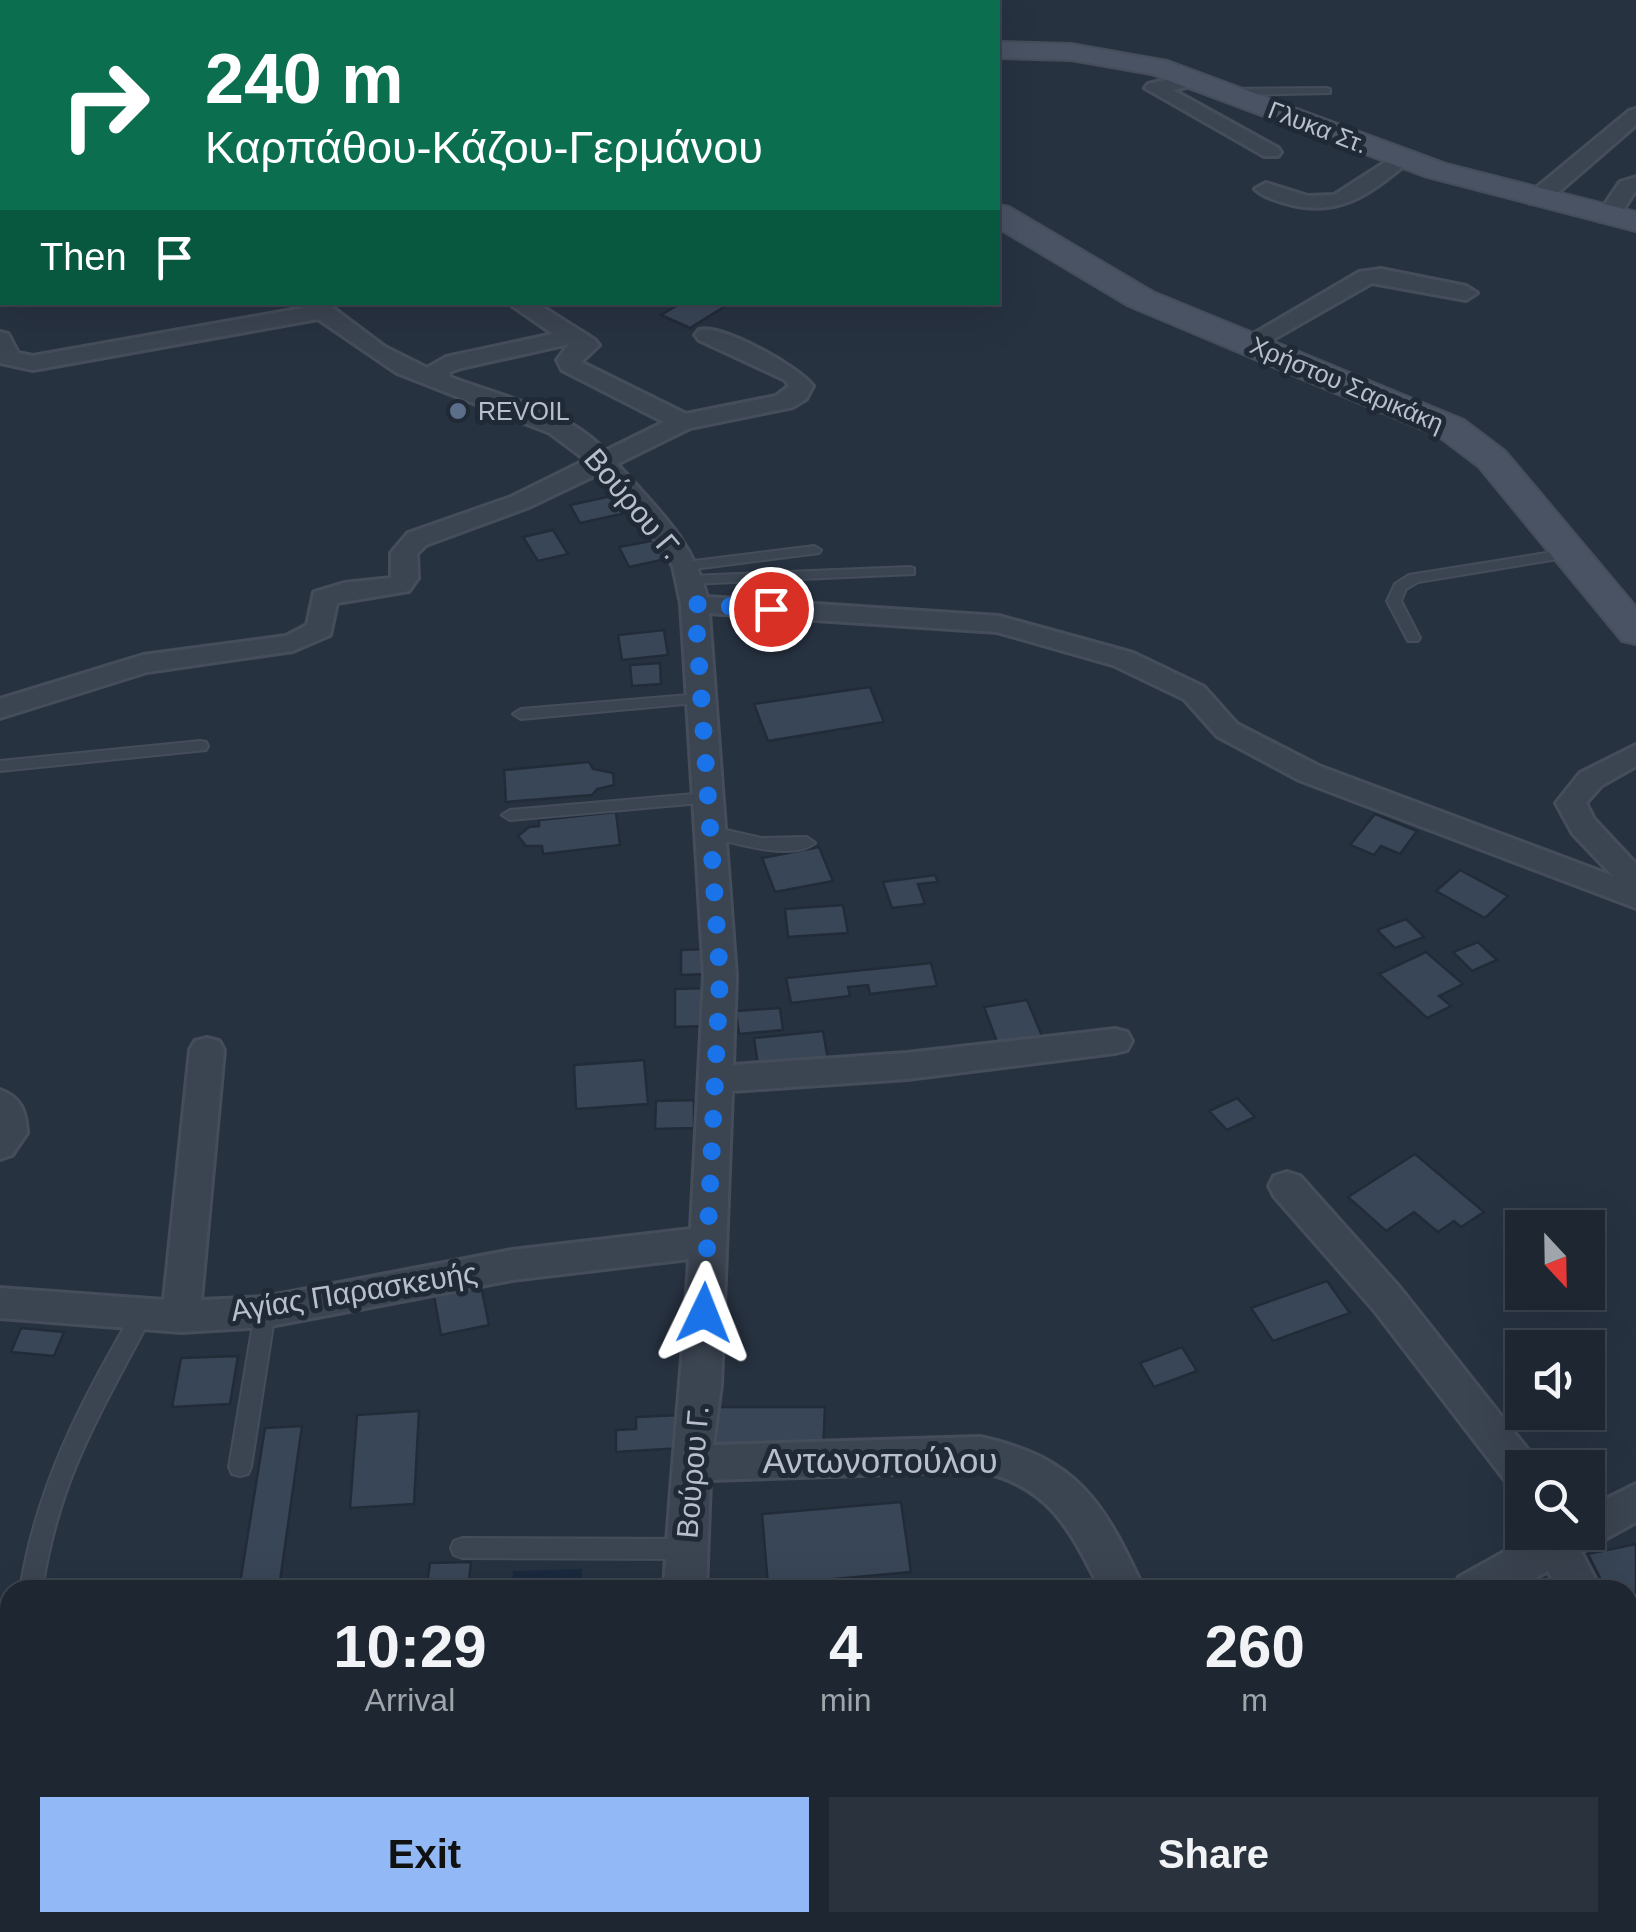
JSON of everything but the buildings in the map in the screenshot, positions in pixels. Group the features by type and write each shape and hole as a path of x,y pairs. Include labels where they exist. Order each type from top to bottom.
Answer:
{"main road":[{"name":"Γλυκα Στ.","path":"1000,50 1095,55 1145,64 1401,158 1622,219"},
{"name":"Χρήστου Σαρικάκη","path":"1000,215 1127,292 1452,428 1492,460 1636,632"}],"street":[{"path":"1192,80 1155,88 1271,152"},
{"path":"1538,198 1636,115"},
{"path":"1266,189 1298,200 1346,200 1401,158"},
{"path":"1622,219 1627,186 1636,183"},
{"path":"1250,343 1367,277 1381,276 1466,293"},
{"path":"522,305 588,347 569,360 570,366 683,422"},
{"path":"0,339 8,358 33,362 314,307"},
{"name":"Βούρου Γ.","path":"314,307 377,352 438,381 558,428 584,444 669,539 690,583 720,976 702,1385 684,1580"},
{"path":"0,709 143,664 293,643 311,636 320,629 324,598 344,591 399,584 405,578 404,552 417,539 520,502 683,422 784,402 798,394 801,386 793,376 707,335"},
{"path":"438,381 438,369 454,362 570,337"},
{"path":"690,583 999,624 1123,659 1194,693 1227,730 1310,773 1636,894"},
{"path":"1636,754 1594,778 1578,790 1570,803 1577,817 1627,871 1636,894"},
{"path":"717,1079 907,1066 1115,1041"},
{"path":"181,1317 207,1050"},
{"path":"0,1103 9,1114 10,1133 0,1146"},
{"path":"1288,1186 1387,1299 1505,1450"},
{"name":"Αγίας Παρασκευής","path":"0,1303 181,1317 265,1312 512,1265 706,1242"},
{"name":"Αντωνοπούλου","path":"692,1463 980,1454 1010,1459 1042,1472 1078,1507 1117,1580"},
{"path":"1605,1518 1636,1502"},
{"path":"1492,1580 1545,1550"},
{"path":"1574,1550 1579,1580"}],"lane":[{"path":"1228,92 1326,91"},
{"path":"690,583 814,550"},
{"path":"1413,638 1394,601 1400,587 1414,578 1572,552"},
{"path":"690,583 909,571"},
{"path":"521,714 701,699"},
{"path":"0,766 200,746"},
{"path":"510,814 706,798"},
{"path":"708,832 761,844 807,843"},
{"path":"240,1467 265,1312"},
{"path":"32,1580 46,1512 93,1400 142,1315"},
{"path":"462,1548 686,1549"}],"water":[{"path":"582,1569 582,1580 513,1580 513,1571"}],"place":[{"name":"REVOIL","path":"458,411"}],"route":[{"path":"704,1313 720,976 695,604 771,609"}]}
